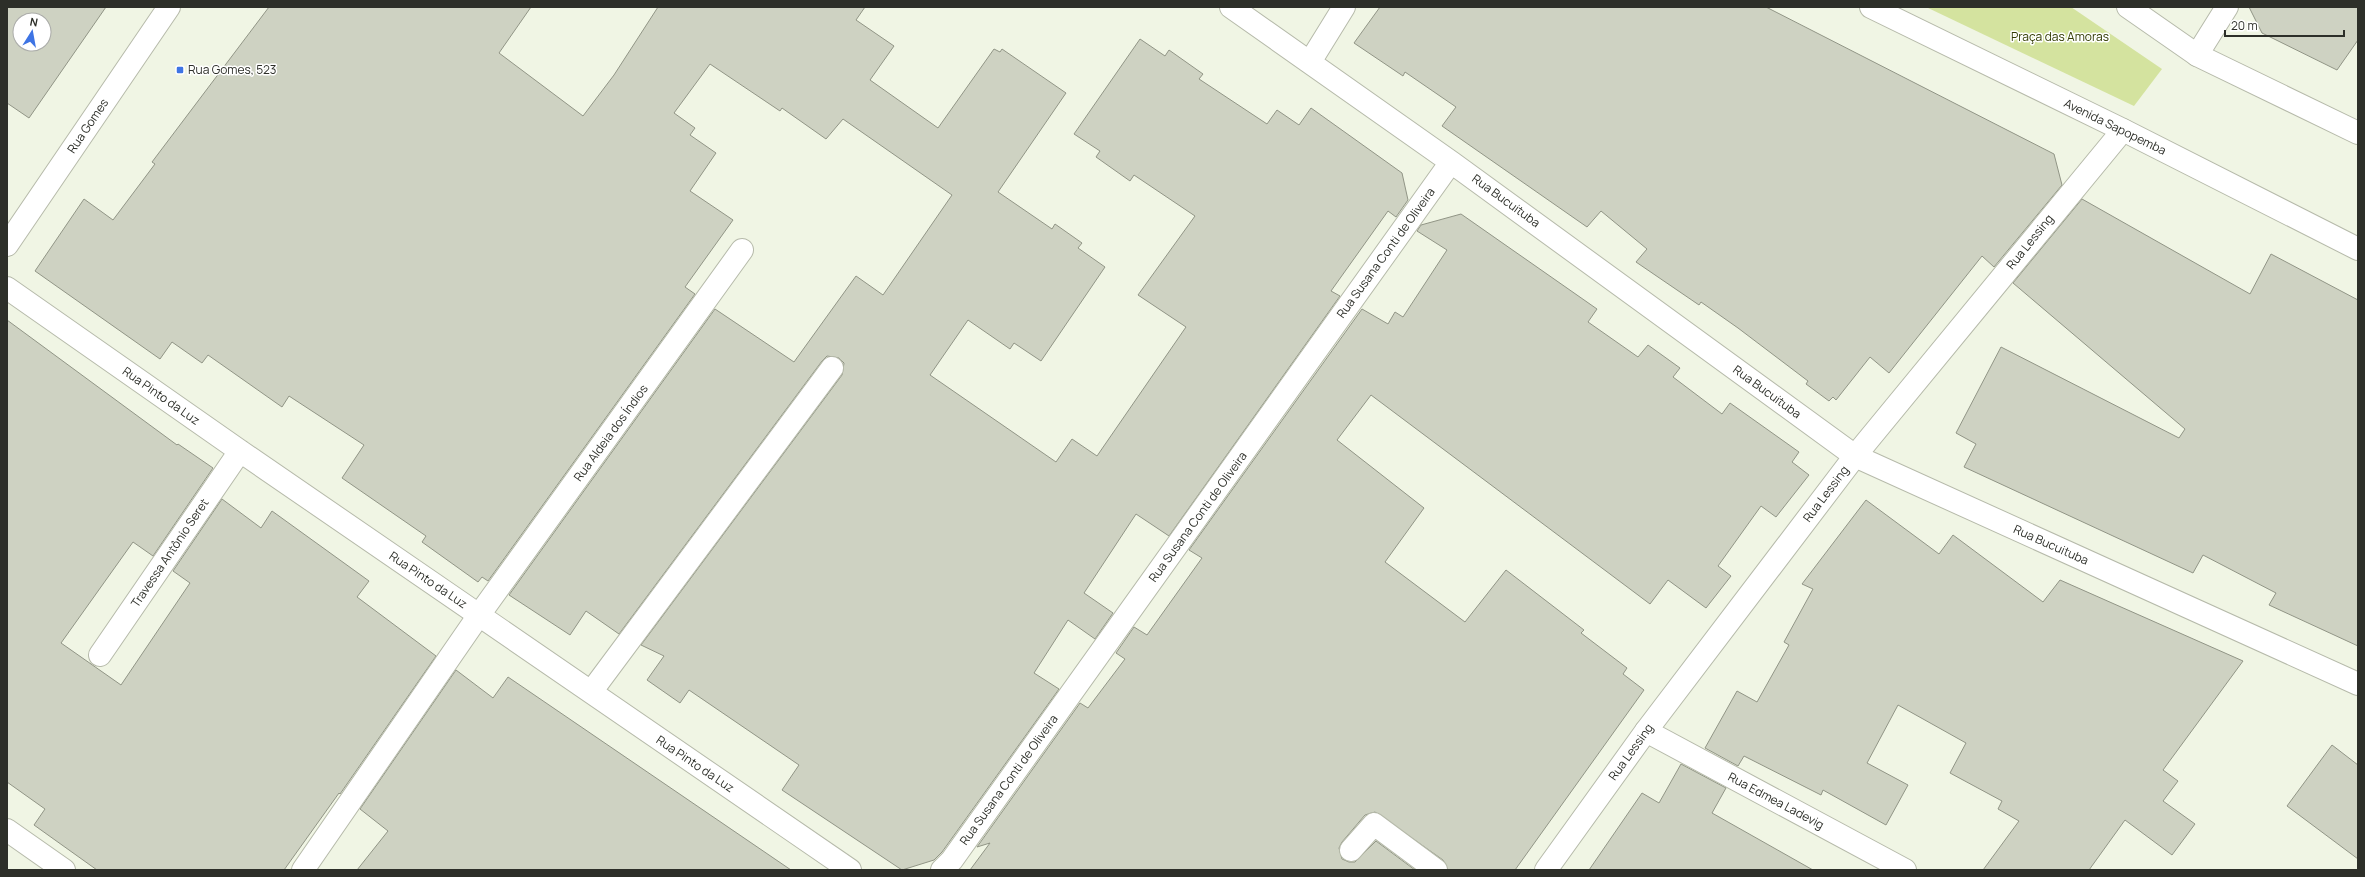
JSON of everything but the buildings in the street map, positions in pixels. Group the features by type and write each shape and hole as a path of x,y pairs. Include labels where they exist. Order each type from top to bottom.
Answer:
{"street":[{"name":"Rua Gomes","path":"7,245 169,7"},
{"name":"Rua Bucuituba","path":"1231,7 1452,162 1855,456 2358,684"},
{"path":"1310,62 1344,7"},
{"name":"Avenida Sapopemba","path":"1871,7 2123,130 2358,249"},
{"path":"2128,7 2197,55 2358,133"},
{"path":"2197,55 2227,7"},
{"name":"Rua Lessing","path":"1546,870 1646,731 1855,456 2123,130"},
{"name":"Rua Susana Conti de Oliveira","path":"942,870 952,860 1452,162"},
{"name":"Rua Aldeia dos Índios","path":"303,870 479,615 742,250"},
{"name":"Rua Pinto da Luz","path":"7,288 240,451 850,870"},
{"path":"590,692 832,368"},
{"name":"Travessa Antônio Seret","path":"100,656 240,451"},
{"name":"Rua Edmea Ladevig","path":"1646,731 1905,870"},
{"path":"1351,850 1374,824 1436,870"},
{"path":"7,830 64,870"}],"green space":[{"name":"Praça das Amoras","path":"1926,7 2071,7 2162,69 2134,106"}],"place":[{"name":"Rua Gomes, 523","path":"180,70"}]}
